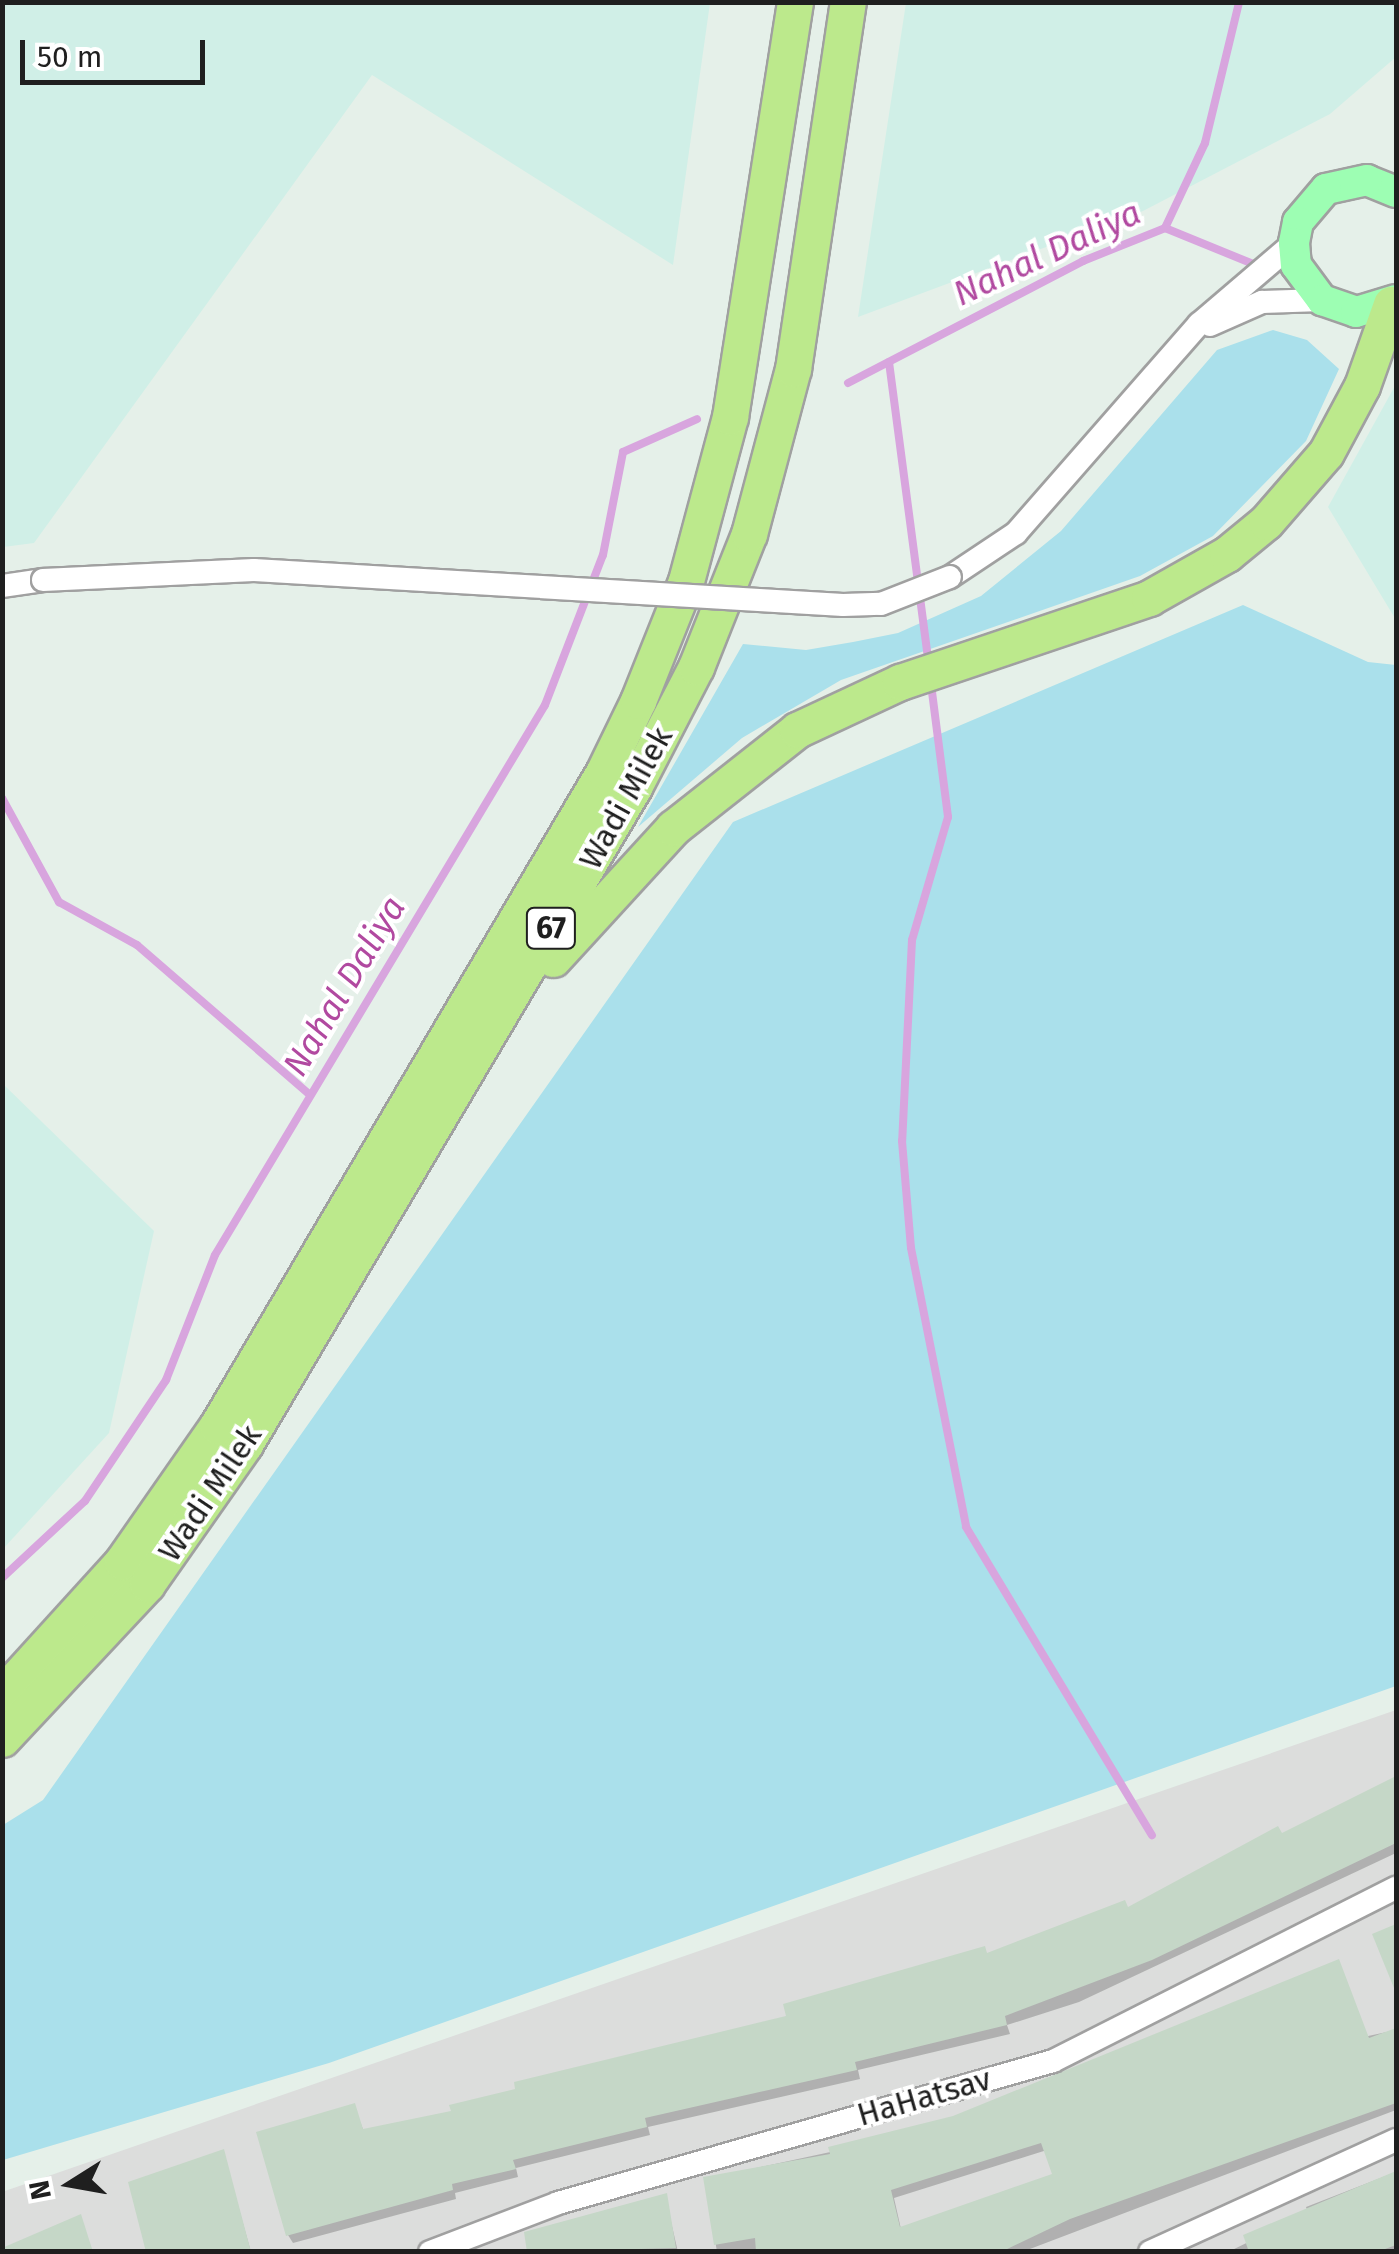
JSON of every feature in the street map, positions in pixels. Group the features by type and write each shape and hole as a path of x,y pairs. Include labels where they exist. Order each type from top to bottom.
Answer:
{"highway":[{"name":"Wadi Milek","path":"2,1694 122,1562 217,1426 604,772 638,701 686,581 730,418 795,2"},
{"name":"Wadi Milek","path":"2,1740 100,1639 197,1518 634,787 729,592 767,479 793,369 848,2"},
{"path":"433,1126 596,907 755,757 851,700 1149,598 1196,575 1266,522 1344,423 1394,302"}],"main road":[{"path":"1394,302 1356,312 1322,300 1306,284 1294,243 1298,222 1326,190 1367,180 1396,192"}],"street":[{"path":"2,586 43,580 254,570 843,605 881,604 950,577 1016,534 1199,324 1294,243"},
{"path":"1176,352 1219,320 1252,306 1322,300"},
{"name":"HaHatsav","path":"430,2252 558,2203 1054,2061 1396,1888"},
{"path":"1150,2252 1396,2140"}],"shaded area":[{"path":"2,3 710,3 673,265 372,75 34,543 3,547"},
{"path":"906,3 1396,3 1396,57 1330,114 1143,211 858,317"},
{"path":"1273,330 1307,340 1339,369 1306,441 1213,536 1140,576 841,680 742,738 638,827 743,644 806,650 898,633 981,596 1061,531 1217,350"},
{"path":"1396,384 1396,620 1328,507"},
{"path":"1243,605 1368,662 1396,665 1396,1686 329,2063 3,2160 3,1825 43,1800 733,822"},
{"path":"3,1084 154,1231 109,1433 3,1549"},
{"path":"1396,1710 1396,2251 3,2252 2,2192"}],"building":[{"path":"1396,1776 1396,1843 1152,1960 1005,2016 1007,2025 855,2062 857,2070 645,2118 647,2127 513,2160 516,2169 452,2184 453,2190 286,2236 256,2132 355,2103 363,2129 451,2111 449,2105 515,2089 514,2082 786,2016 783,2004 985,1946 987,1953 1125,1900 1128,1907 1278,1826 1282,1833"},
{"path":"1396,1924 1396,1993 1372,1934"},
{"path":"1339,1959 1369,2038 1396,2028 1396,2103 1070,2219 1001,2252 756,2252 755,2238 714,2245 703,2177 830,2154 828,2147 953,2116","holes":["1041,2143 1052,2174 900,2227 891,2190"]},
{"path":"224,2149 251,2252 146,2252 128,2182"},
{"path":"1396,2171 1396,2245 1377,2252 1249,2252 1243,2235"},
{"path":"667,2193 676,2248 527,2252 524,2232"},
{"path":"81,2214 93,2252 2,2252 2,2248"}],"waterway":[{"name":"Nahal Daliya","path":"848,383 1083,261 1165,228 1205,143 1239,2"},
{"path":"1165,228 1258,266"},
{"path":"889,362 928,660"},
{"name":"Nahal Daliya","path":"2,1578 85,1501 166,1380 215,1255 545,705 603,555 623,452 697,419"},
{"path":"931,684 948,817 912,940 902,1141 911,1248 966,1527 1152,1835"},
{"path":"2,798 59,902 137,945 310,1095"}]}
